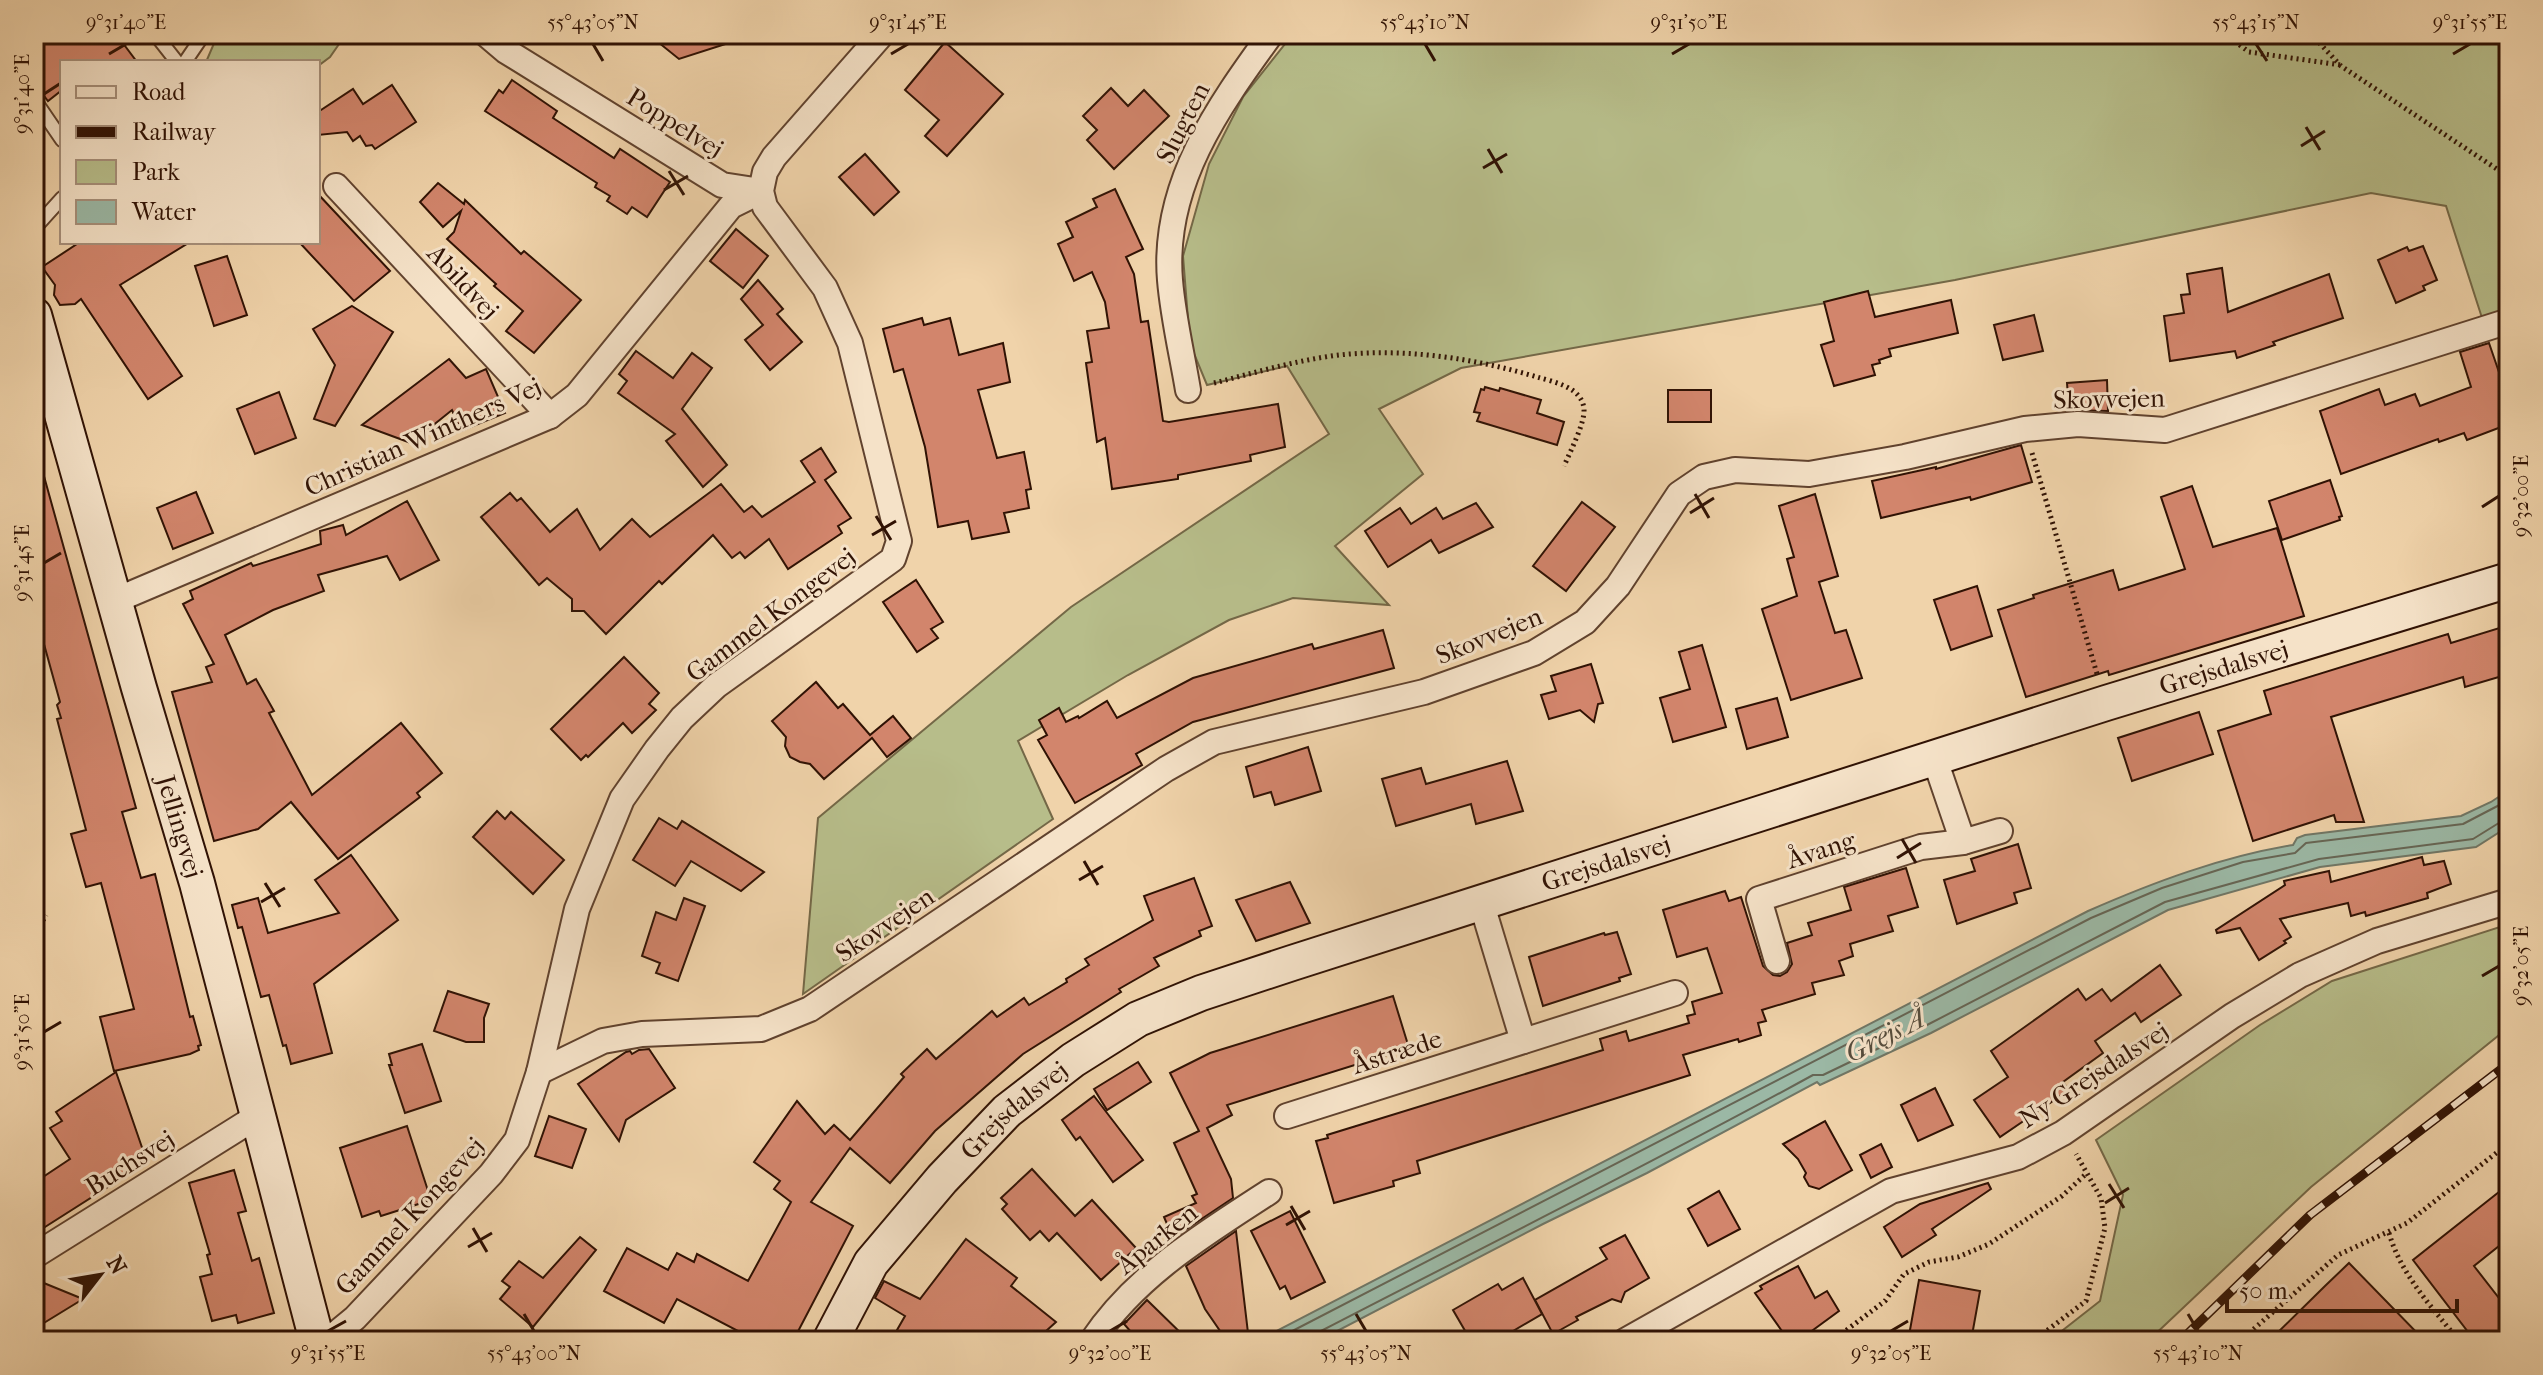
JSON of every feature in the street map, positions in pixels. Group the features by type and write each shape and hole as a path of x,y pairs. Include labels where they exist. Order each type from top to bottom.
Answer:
{"street":[{"name":"Poppelvej","path":"486,34 506,51 722,185 761,191"},
{"path":"761,191 765,172 774,157 882,34"},
{"name":"Slugten","path":"1188,390 1170,279 1172,224 1189,161 1228,92 1271,34"},
{"name":"Abildvej","path":"336,186 550,416"},
{"name":"Christian Winthers Vej","path":"114,601 550,416 577,395 731,206 761,191"},
{"name":"Gammel Kongevej","path":"327,1341 355,1318 491,1174 517,1140 539,1072 577,909 622,799 682,718 716,686 893,559 899,541 850,343 825,288 773,220 765,207 761,191"},
{"name":"Jellingvej","path":"34,315 197,883 317,1341"},
{"name":"Skovvejen","path":"539,1072 603,1041 642,1034 761,1029 810,1009 1166,769 1214,742 1424,692 1534,653 1585,622 1618,586 1679,494 1704,477 1735,470 1809,474 1905,457 2025,429 2078,424 2165,430 2509,321"},
{"name":"Grejsdalsvej","path":"830,1341 871,1263 942,1179 1007,1111 1073,1060 1138,1019 1201,993 2106,703 2509,580"},
{"path":"1935,760 1963,842"},
{"name":"Åvang","path":"1777,961 1759,899 1921,847 1963,842 2000,831"},
{"name":"Ny Grejsdalsvej","path":"1625,1341 1891,1191 2018,1157 2063,1133 2232,1016 2300,975 2377,941 2509,901"},
{"path":"1482,905 1523,1041"},
{"name":"Åstræde","path":"1287,1116 1675,993"},
{"name":"Buchsvej","path":"34,1256 256,1117"},
{"name":"Åparken","path":"1092,1341 1103,1324 1145,1280 1184,1246 1269,1192"}],"lane":[{"path":"155,34 175,60"},
{"path":"186,60 204,34"},
{"path":"34,99 60,137"},
{"path":"34,229 60,200"}],"path":[{"path":"2225,34 2249,52 2341,66"},
{"path":"2311,34 2341,66 2509,177"},
{"path":"1188,390 1338,355 1438,354 1500,366 1570,387 1581,399 1583,419 1564,466"},
{"path":"2025,429 2106,703"},
{"path":"34,936 46,915"},
{"path":"2033,1341 2086,1301 2105,1228 2101,1198 2063,1133"},
{"path":"2240,1341 2338,1255 2407,1223 2509,1143"},
{"path":"1832,1341 1885,1301 1904,1274 1929,1262 1958,1257 1989,1244 2062,1196 2087,1173"},
{"path":"2389,1233 2395,1255 2405,1272 2459,1341"}],"green space":[{"path":"218,34 346,34 330,57 320,64 320,60 207,60"},
{"path":"1293,34 2509,34 2509,310 2483,321 2446,206 2371,193 1955,280 1461,368 1379,409 1423,474 1335,546 1389,605 1293,598 1229,620 1128,675 1018,741 1053,819 803,994 818,818 1071,607 1329,434 1287,366 1207,385 1190,344 1183,256 1209,164 1243,97"},
{"path":"2509,924 2509,1027 2311,1187 2148,1341 2049,1341 2100,1301 2123,1195 2096,1140 2260,1025 2332,981"}],"water":[{"name":"Grejs Å","path":"2509,790 2509,826 2476,847 2320,867 2168,910 1931,1033 1820,1085 1817,1082 1647,1173 1318,1341 1257,1341 2088,911 2188,872 2240,856 2293,845 2297,838 2305,835 2461,816"}],"building":[{"path":"34,34 116,34 136,60 60,60 60,92 48,101 34,83"},
{"path":"648,34 740,34 741,39 679,59"},
{"path":"945,42 1003,94 947,156 925,136 939,120 905,90"},
{"path":"512,80 557,111 553,118 614,158 620,149 670,182 647,217 632,207 627,214 607,201 610,196 595,187 597,183 485,111 499,90 503,93"},
{"path":"392,85 416,122 375,149 372,145 366,146 360,136 353,141 347,132 320,135 320,111 353,89 363,104"},
{"path":"1111,88 1128,106 1144,90 1169,116 1114,169 1087,140 1097,130 1083,116"},
{"path":"865,154 899,192 874,215 839,177"},
{"path":"438,183 464,204 465,200 521,254 524,251 581,300 534,353 506,331 523,311 447,239 454,232 461,211 443,227 420,202"},
{"path":"1115,189 1143,249 1126,257 1134,274 1141,322 1148,321 1163,421 1278,404 1285,447 1250,455 1251,461 1178,475 1178,479 1112,489 1105,438 1097,442 1086,363 1092,362 1087,331 1109,328 1105,302 1092,272 1074,281 1058,244 1073,237 1066,222 1097,207 1093,199"},
{"path":"320,196 390,271 354,301 301,244 320,244"},
{"path":"736,229 768,256 743,288 710,261"},
{"path":"77,244 187,244 120,285 182,376 148,399 81,299 75,304 60,305 54,295 55,285 42,267"},
{"path":"2423,246 2437,280 2423,286 2425,290 2396,303 2378,260 2407,247 2409,251"},
{"path":"227,256 247,315 214,326 195,266"},
{"path":"2222,268 2228,312 2329,274 2343,318 2237,358 2235,351 2170,361 2164,316 2184,313 2181,295 2190,294 2187,274"},
{"path":"758,280 783,309 777,314 802,342 770,370 745,340 763,325 741,299"},
{"path":"1868,291 1875,317 1951,300 1958,333 1889,349 1891,356 1872,365 1875,375 1834,386 1821,345 1834,341 1824,302"},
{"path":"352,306 393,332 335,426 314,419 335,365 313,329"},
{"path":"2034,315 2043,351 2003,360 1994,325"},
{"path":"922,318 924,325 950,318 959,355 1003,343 1010,382 978,390 997,458 1024,452 1031,489 1026,490 1029,508 1004,513 1009,532 972,539 968,521 938,527 925,447 903,369 894,372 883,329"},
{"path":"2489,343 2501,378 2509,375 2509,424 2467,440 2464,433 2439,442 2438,439 2341,474 2320,411 2379,389 2385,405 2415,394 2420,406 2471,387 2460,352"},
{"path":"636,351 673,378 692,353 712,368 682,409 727,465 703,487 666,441 675,434 618,393 627,381 619,374"},
{"path":"449,359 466,378 486,369 505,413 461,431 452,410 411,443 362,425"},
{"path":"2107,380 2108,411 2069,410 2067,383"},
{"path":"1485,387 1499,391 1500,388 1541,400 1537,413 1564,422 1557,445 1477,421 1480,413 1474,412 1481,389"},
{"path":"1668,390 1711,390 1711,422 1668,422"},
{"path":"279,392 296,438 255,454 237,409"},
{"path":"2021,445 2032,482 1971,500 1970,497 1881,518 1872,481 1936,469"},
{"path":"821,448 836,472 825,480 851,518 838,526 842,533 788,569 769,539 745,558 740,552 732,558 713,535 662,584 659,581 606,634 584,611 572,611 572,599 547,578 539,585 481,517 510,493 517,501 521,498 550,532 577,509 600,550 632,519 650,537 721,484 744,512 752,506 762,517 815,482 801,461"},
{"path":"42,469 136,808 122,812 141,878 155,874 190,1017 193,1016 201,1045 198,1046 199,1050 190,1054 114,1071 100,1017 134,1009 101,883 86,887 71,834 86,830 57,719 61,718 57,705 60,702 34,608 34,470"},
{"path":"2330,480 2342,516 2340,520 2282,540 2269,501"},
{"path":"2192,486 2213,547 2277,528 2304,616 2026,697 1998,610 2034,598 2033,595 2113,570 2119,590 2185,569 2161,497"},
{"path":"196,492 213,533 173,549 157,508"},
{"path":"1815,494 1838,576 1819,582 1835,633 1846,630 1862,678 1791,700 1762,609 1797,596 1787,559 1794,557 1779,506"},
{"path":"407,501 439,560 400,580 387,556 318,575 324,591 273,610 225,635 247,684 256,679 274,711 269,713 312,795 401,723 442,773 417,793 420,797 338,859 291,802 258,829 214,841 172,692 212,682 206,667 214,664 183,604 193,599 190,591 251,563 253,566 321,544 320,531 343,525 346,535"},
{"path":"1582,502 1615,527 1566,591 1533,566"},
{"path":"1476,503 1493,527 1439,553 1431,540 1388,567 1365,531 1400,508 1411,524 1436,508 1443,519"},
{"path":"916,580 943,622 931,629 938,638 917,652 883,602"},
{"path":"1977,586 1992,636 1951,650 1934,600"},
{"path":"2509,625 2509,674 2465,687 2463,677 2331,717 2364,822 2336,822 2334,815 2253,841 2218,731 2271,714 2264,691 2448,634 2451,643"},
{"path":"1383,630 1394,668 1193,722 1136,754 1142,765 1075,803 1038,740 1047,735 1039,720 1059,708 1066,722 1107,701 1117,718 1193,678 1312,644 1314,649"},
{"path":"1702,645 1726,727 1673,742 1660,698 1690,689 1679,652"},
{"path":"624,657 659,693 649,704 656,710 632,733 623,723 581,760 551,729"},
{"path":"1591,664 1603,703 1598,704 1594,722 1580,710 1549,719 1541,695 1556,691 1551,676"},
{"path":"816,682 838,708 843,704 870,735 893,716 911,738 887,757 872,738 824,779 810,764 790,757 785,746 786,737 772,721"},
{"path":"1777,698 1788,737 1747,749 1736,709"},
{"path":"2199,712 2213,754 2132,781 2118,738"},
{"path":"1308,747 1321,791 1275,805 1271,792 1254,797 1246,767"},
{"path":"1507,761 1523,811 1476,824 1471,804 1396,826 1382,779 1421,768 1426,784"},
{"path":"497,811 505,819 511,812 564,860 533,894 473,837"},
{"path":"659,818 677,829 682,821 764,872 741,891 691,861 675,886 633,860"},
{"path":"2018,844 2031,888 2014,893 2017,903 1957,924 1944,880 1975,871 1971,859"},
{"path":"351,855 398,920 314,984 332,1053 291,1064 269,995 261,997 242,927 238,928 232,905 258,898 268,933 339,913 315,880"},
{"path":"2422,857 2424,865 2444,861 2451,884 2427,893 2428,898 2366,916 2365,912 2351,916 2348,903 2280,919 2291,937 2259,960 2240,928 2217,933 2216,930 2285,885 2284,881 2329,871 2331,882"},
{"path":"1906,868 1918,907 1888,916 1893,931 1850,944 1853,956 1839,961 1844,975 1812,983 1815,994 1762,1010 1766,1021 1758,1023 1761,1035 1683,1055 1690,1075 1417,1161 1420,1173 1393,1181 1394,1186 1334,1203 1316,1141 1328,1138 1327,1135 1603,1050 1600,1039 1626,1031 1629,1041 1689,1023 1687,1016 1695,1014 1692,1002 1722,993 1707,948 1677,957 1663,910 1725,891 1729,901 1741,897 1763,966 1773,975 1780,976 1792,964 1787,943 1812,935 1808,923 1851,910 1844,887"},
{"path":"1194,878 1212,926 1199,931 1201,936 1154,958 1159,966 1119,989 1121,992 1023,1054 935,1131 890,1183 850,1148 811,1202 853,1226 793,1341 757,1341 677,1299 664,1323 604,1291 627,1248 668,1270 677,1253 694,1262 697,1254 748,1281 791,1202 774,1189 780,1181 754,1162 797,1101 825,1134 834,1125 850,1140 904,1077 901,1074 927,1049 936,1059 992,1011 997,1017 1024,998 1029,1005 1067,982 1066,979 1089,965 1085,959 1153,920 1144,896"},
{"path":"1290,882 1310,923 1256,941 1236,900"},
{"path":"684,898 705,906 678,981 656,973 660,963 642,956 656,912 676,920"},
{"path":"1617,932 1631,974 1619,978 1620,981 1543,1006 1529,957 1604,933"},
{"path":"2160,965 2181,995 2141,1022 2135,1013 2095,1041 2103,1053 2063,1082 2069,1090 2000,1137 1974,1100 2008,1077 1991,1051 2078,989 2086,1000 2102,989 2111,1001"},
{"path":"448,991 489,1004 484,1018 484,1042 466,1042 434,1031"},
{"path":"1393,996 1409,1048 1227,1105 1232,1115 1207,1128 1231,1179 1233,1198 1173,1238 1164,1217 1196,1203 1192,1196 1197,1194 1174,1143 1199,1131 1170,1073 1210,1053"},
{"path":"422,1044 441,1101 405,1113 389,1065 392,1065 389,1054"},
{"path":"649,1049 675,1088 626,1120 619,1141 578,1084 626,1052 632,1054"},
{"path":"1138,1062 1151,1082 1107,1110 1094,1089"},
{"path":"116,1072 147,1162 34,1234 34,1183 70,1159 50,1128 62,1121 56,1112"},
{"path":"1935,1088 1953,1125 1918,1141 1901,1105"},
{"path":"1094,1096 1143,1160 1113,1182 1080,1137 1076,1140 1062,1120"},
{"path":"549,1116 586,1129 572,1168 535,1156"},
{"path":"1825,1121 1852,1170 1819,1189 1809,1186 1798,1159 1783,1144"},
{"path":"407,1126 431,1200 381,1216 379,1211 362,1217 340,1148"},
{"path":"1881,1144 1892,1167 1871,1178 1860,1155"},
{"path":"1032,1169 1075,1216 1092,1200 1136,1248 1101,1280 1057,1233 1049,1241 1040,1231 1030,1240 1002,1209 1007,1204 1001,1198"},
{"path":"234,1170 246,1211 238,1213 252,1261 259,1258 274,1313 238,1323 236,1315 212,1321 200,1277 212,1274 207,1255 210,1254 189,1183"},
{"path":"1988,1183 1991,1189 1932,1229 1936,1235 1902,1257 1884,1227 1920,1204"},
{"path":"2509,1184 2509,1238 2474,1266 2509,1311 2509,1341 2475,1341 2413,1260"},
{"path":"1719,1191 1740,1229 1708,1246 1688,1209"},
{"path":"1290,1211 1325,1282 1291,1299 1285,1286 1280,1289 1251,1231"},
{"path":"1236,1231 1248,1333 1235,1341 1227,1341 1205,1309 1186,1266"},
{"path":"1625,1235 1649,1278 1625,1292 1621,1302 1612,1299 1576,1317 1578,1320 1553,1334 1535,1300 1607,1259 1600,1248"},
{"path":"580,1237 596,1250 533,1327 500,1299 510,1287 502,1281 519,1261 543,1278"},
{"path":"966,1239 1017,1278 1011,1286 1056,1322 1035,1341 895,1341 905,1316 875,1298 884,1281 920,1299"},
{"path":"2349,1263 2425,1341 2269,1341 2325,1286"},
{"path":"1798,1266 1815,1298 1827,1291 1839,1311 1798,1341 1789,1341 1755,1293 1762,1289 1760,1286"},
{"path":"1523,1278 1542,1314 1496,1341 1471,1341 1453,1310 1498,1284 1502,1290"},
{"path":"34,1279 83,1299 34,1329"},
{"path":"1919,1280 1980,1291 1971,1341 1908,1341"},
{"path":"1147,1300 1189,1341 1139,1341 1124,1324"}],"railway":[{"path":"2180,1341 2310,1215 2509,1063"}]}
